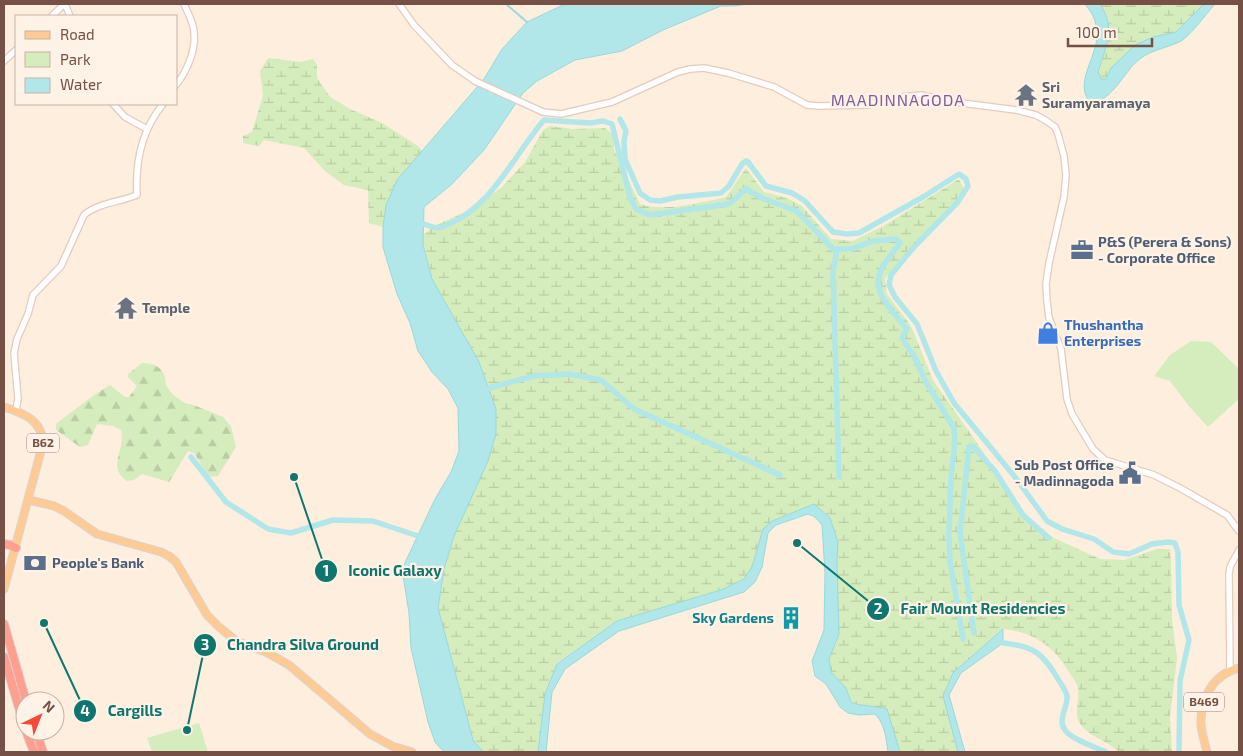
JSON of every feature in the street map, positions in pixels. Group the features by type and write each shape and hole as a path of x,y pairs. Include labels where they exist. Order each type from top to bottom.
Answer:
{"highway":[{"path":"4,544 16,548"},
{"path":"4,624 23,691"},
{"path":"4,657 15,693"}],"main road":[{"name":"B62","path":"4,407 32,419 43,437 40,458 4,589"},
{"path":"29,500 64,511 96,534 161,552 169,556 176,562 207,614 218,626 236,640 266,652 289,665 370,734 392,746 412,752"},
{"name":"B62","path":"4,572 10,566"},
{"name":"B469","path":"1207,752 1202,725 1204,703 1211,686 1216,680 1230,670 1239,668"}],"street":[{"path":"53,15 64,4"},
{"path":"178,82 185,73 194,46 193,28 184,4"},
{"path":"399,4 414,25 452,65 479,82 543,112 561,114 604,104 678,72 704,68 774,87 797,100 813,106 866,105 901,97 921,95 954,102 1016,110 1036,115 1045,120 1055,128 1058,134 1064,156 1066,175 1064,197 1046,284 1049,318 1061,350 1067,399 1072,414 1089,444 1101,457 1112,464 1154,475 1180,488 1227,515 1239,531"},
{"path":"4,62 15,51"},
{"path":"114,105 125,117 147,129"},
{"path":"16,411 18,398 14,353 17,339 28,314 33,295 61,266 84,215 90,209 126,200 137,195 138,159 147,129 162,105"},
{"path":"1230,670 1229,575 1230,567 1239,550"}],"green space":[{"path":"1100,4 1204,4 1176,32 1153,37 1111,68 1106,79 1101,79 1098,72 1109,30 1105,13"},
{"path":"268,58 301,62 313,59 317,65 317,78 330,97 350,109 382,123 418,146 423,152 400,178 391,194 383,227 369,223 368,190 344,185 325,171 304,148 264,140 259,146 243,143 243,136 252,132 263,95 260,71"},
{"path":"550,126 573,129 605,128 614,135 614,149 640,204 672,207 726,197 746,168 764,192 787,198 802,206 831,239 853,241 885,225 959,179 965,191 885,279 887,294 911,326 933,380 1000,476 1027,519 1054,538 1100,559 1124,560 1157,549 1170,549 1172,619 1177,658 1170,717 1172,752 1119,752 1092,735 1079,722 1077,686 1058,656 1034,637 1003,629 953,673 943,696 958,752 900,752 886,709 851,702 846,688 831,672 829,659 839,634 838,542 814,504 763,529 752,567 744,579 721,590 617,621 557,663 545,694 538,752 483,752 473,740 438,608 444,569 454,536 488,461 479,362 432,279 423,245 424,234 436,225 470,210 501,188 525,162 543,130"},
{"path":"1191,341 1211,342 1239,369 1239,399 1208,427 1170,381 1154,376 1170,355"},
{"path":"142,363 159,368 165,377 168,388 180,400 223,417 231,426 236,447 218,476 209,477 194,453 188,451 169,482 142,474 134,480 127,481 118,470 117,464 122,438 121,430 114,426 97,424 88,445 80,447 56,430 56,424 110,385 125,397 129,397 137,386 128,377 128,374"},
{"path":"199,723 208,752 152,752 147,738"}],"water":[{"path":"565,4 749,4 721,6 663,30 622,51 575,60 537,81 523,93 484,150 452,184 424,207 423,245 432,279 479,362 496,409 496,434 488,461 454,536 444,569 438,608 473,740 483,752 444,752 435,742 428,722 411,648 409,613 402,569 435,499 451,472 459,451 458,408 448,389 432,372 418,351 410,323 397,294 383,247 386,205 397,180 484,79 502,49 527,22"},
{"path":"1085,4 1100,4 1108,22 1108,38 1098,72 1101,79 1106,79 1111,68 1135,45 1153,37 1176,32 1204,4 1215,4 1184,39 1151,52 1140,59 1130,68 1109,94 1097,101 1090,102 1086,96 1084,82 1096,45 1097,33 1094,18"},
{"path":"814,504 830,518 838,542 839,634 829,659 831,672 846,688 851,702 887,709 900,752 888,752 883,727 875,714 859,715 848,713 840,707 826,684 815,676 812,661 824,630 825,573 822,525 815,517 808,514 776,525 768,533 762,567 755,582 744,592 619,631 565,669 552,692 546,752 538,752 545,694 557,664 617,621 721,590 744,579 752,567 763,529 772,521"},
{"path":"1003,629 1003,643 961,673 949,695 965,752 958,752 943,696 953,673"}],"waterway":[{"path":"506,4 527,22"},
{"path":"620,119 626,131 624,141 625,159 640,193 650,200 660,201 678,197 721,193 729,186 742,164 746,161 766,186 792,193 805,201 833,232 859,233 923,197 959,174 966,179 968,186 958,202 914,247 891,275 889,285 895,297 917,324 936,371 954,403 1015,477 1047,521 1062,529 1094,539 1113,552 1129,554 1152,544 1175,543 1178,552 1179,605 1189,640 1180,681 1179,752"},
{"path":"416,221 439,228 464,216 478,205 502,178 544,120 590,123 603,121 612,124 630,197 636,209 650,215 729,204 746,189 762,198 797,211 833,249 852,249 873,241 896,239 900,243 882,268 878,285 884,301 907,329 902,338 954,428 955,443 951,476 949,535 950,561 963,639"},
{"path":"837,249 833,272 839,477"},
{"path":"489,388 534,376 569,374 601,380 634,409 780,475"},
{"path":"974,633 960,533 969,447 973,446 995,471 1023,515 1049,538"},
{"path":"191,457 226,502 268,529 291,533 333,520 373,521 424,538"},
{"path":"1003,643 1022,646 1042,657 1053,670 1067,696 1062,718 1065,730 1078,740 1106,752"}],"place":[{"name":"Sri Suramyaramaya","path":"1026,95"},
{"name":"P&S (Perera & Sons) - Corporate Office","path":"1082,250"},
{"name":"Temple","path":"126,308"},
{"name":"Thushantha Enterprises","path":"1048,333"},
{"name":"Sub Post Office - Madinnagoda","path":"1130,473"},
{"name":"Iconic Galaxy","path":"294,477"},
{"name":"Fair Mount Residencies","path":"797,543"},
{"name":"People's Bank","path":"35,563"},
{"name":"Sky Gardens","path":"791,618"},
{"name":"Cargills","path":"44,623"},
{"name":"Chandra Silva Ground","path":"187,730"}],"district":[{"name":"MAADINNAGODA","path":"898,100"}]}
